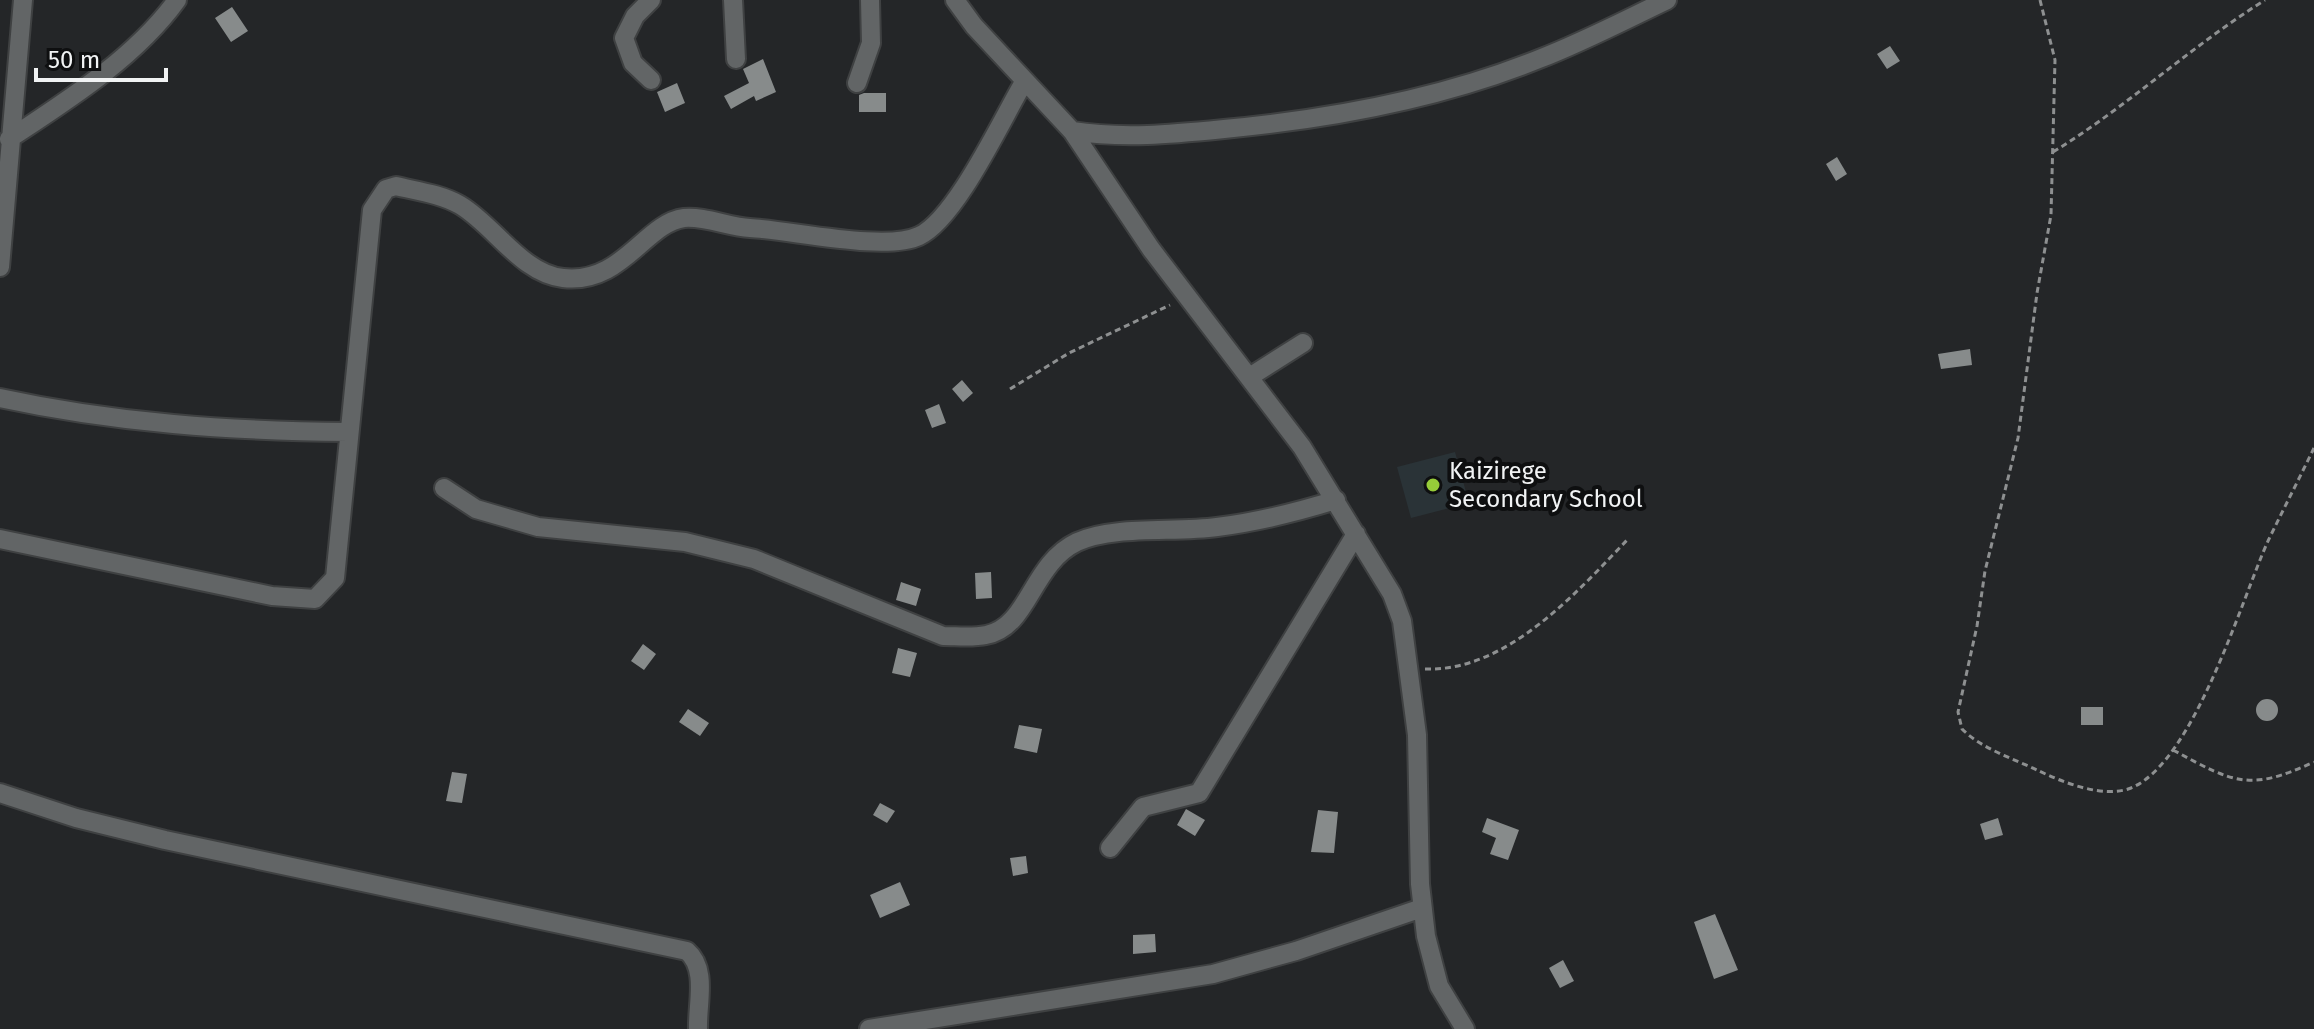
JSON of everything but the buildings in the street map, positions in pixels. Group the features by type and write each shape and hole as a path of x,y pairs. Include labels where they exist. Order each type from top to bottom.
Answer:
{"street":[{"path":"0,267 23,0"},
{"path":"9,139 62,104 118,59 165,17 177,0"},
{"path":"651,0 635,16 624,38 633,63 651,80"},
{"path":"733,0 736,59"},
{"path":"857,83 871,43 870,0"},
{"path":"955,0 1024,82 1072,131 1151,249 1251,376 1336,500 1392,594 1402,621 1417,735 1422,908 1431,964 1439,986 1465,1029"},
{"path":"1072,131 1112,137 1182,133 1300,122 1394,102 1477,81 1539,59 1667,0"},
{"path":"0,539 272,596 315,599 335,578 372,210 386,189 396,186 460,205 539,270 561,278 607,270 639,249 661,228 688,217 729,227 866,240 918,237 949,211 1024,82"},
{"path":"1251,376 1303,343"},
{"path":"0,398 59,411 215,429 349,432"},
{"path":"444,488 476,509 538,527 685,542 754,559 943,636 971,637 988,635 1009,625 1049,561 1058,551 1081,540 1103,535 1217,527 1336,500"},
{"path":"1110,848 1143,807 1156,801 1195,796 1208,781 1356,534"},
{"path":"0,793 76,818 165,840 687,951 697,959 699,973 698,1029"},
{"path":"869,1029 1213,974 1296,951 1422,908"}],"path":[{"path":"2040,0 2055,60 2051,215 2037,293 2018,438 1985,571 1958,722 1969,736 2071,784 2094,788 2131,788 2173,750 2221,660 2268,542 2314,448"},
{"path":"2053,152 2119,110 2194,46 2265,0"},
{"path":"1010,389 1069,353 1187,295"},
{"path":"1409,668 1444,670 1470,664 1501,649 1589,579 1629,538"},
{"path":"2173,750 2220,775 2253,783 2281,777 2314,762"}],"shaded area":[{"name":"Kaizirege Secondary School","path":"1455,452 1469,503 1411,518 1397,467"}],"place":[{"name":"Kaizirege Secondary School","path":"1433,485"}]}
